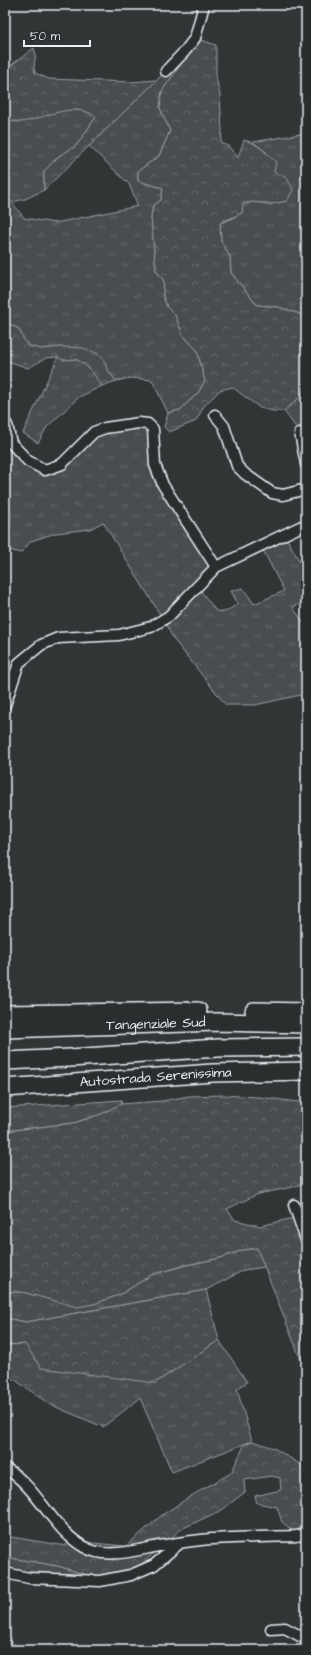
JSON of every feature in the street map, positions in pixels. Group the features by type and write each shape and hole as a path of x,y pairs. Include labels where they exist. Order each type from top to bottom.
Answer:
{"highway":[{"name":"Tangenziale Sud","path":"5,1014 218,1010 306,1012"},
{"name":"Tangenziale Sud","path":"5,1029 217,1022 306,1024"},
{"name":"Autostrada Serenissima","path":"5,1061 218,1048 306,1047"},
{"name":"Autostrada Serenissima","path":"5,1088 213,1073 306,1071"}],"street":[{"path":"166,71 185,52 194,38 204,5"},
{"path":"215,415 224,426 237,466 245,474 272,492 283,495 306,489"},
{"path":"5,422 11,443 28,461 45,470 62,464 94,432 105,428 139,423 148,424 153,429 155,465 163,485 216,567"},
{"path":"300,433 306,464"},
{"path":"5,705 19,663 41,645 58,638 119,634 151,627 169,616 216,567 306,524"},
{"path":"294,1205 306,1240"},
{"path":"5,1468 29,1488 69,1537 86,1549 101,1552 120,1553 213,1539 296,1536 306,1534"},
{"path":"5,1573 29,1578 100,1581 131,1575 154,1564 180,1543"},
{"path":"271,1629 285,1628 306,1638"}],"green space":[{"path":"195,38 216,45 216,77 220,95 222,131 221,143 228,146 238,157 244,140 258,146 276,162 274,172 287,178 293,190 287,201 272,204 253,202 243,204 242,213 220,223 221,241 230,257 231,273 257,305 278,307 306,316 306,384 300,397 284,411 273,411 260,408 232,387 220,390 204,406 196,421 169,432 164,427 168,413 180,410 198,393 205,381 197,350 183,335 175,315 167,307 163,296 164,281 156,270 151,217 153,206 161,200 163,188 138,181 138,171 159,156 170,131 160,108 162,91 181,64 185,51"},
{"path":"34,48 35,73 49,79 130,82 157,80 44,190 44,171 59,156 76,146 96,117 87,112 68,110 21,122 5,121 5,67 10,66"},
{"path":"181,64 162,91 160,108 170,131 159,156 138,171 138,181 163,188 161,200 153,206 151,217 156,270 164,281 163,296 167,307 175,315 183,335 197,350 205,381 198,393 180,410 168,413 152,380 132,378 116,381 109,372 101,355 61,347 41,349 28,346 19,329 5,322 7,301 5,290 5,121 20,122 63,110 87,110 96,117 76,146 59,156 44,171 44,190 25,199 12,202 24,218 55,223 138,206 129,184 89,146 166,71"},
{"path":"306,133 306,316 278,307 257,305 231,273 230,257 221,241 220,223 234,218 243,204 253,202 272,204 274,173 266,152 253,142"},
{"path":"5,322 19,329 28,346 41,349 61,347 83,348 101,355 109,372 116,381 102,386 90,369 76,359 63,360 58,357 46,358 28,368 5,360"},
{"path":"58,357 63,359 75,359 81,362 91,371 102,386 79,397 47,427 38,443 23,433"},
{"path":"306,384 306,464 300,433 284,411 300,397"},
{"path":"148,424 155,465 216,567 197,586 216,611 225,612 238,604 231,591 243,588 254,604 284,591 263,550 287,539 306,573 306,601 293,607 306,627 305,694 255,705 226,705 174,640 163,619 103,522 90,529 56,533 31,541 21,553 5,549 5,530 8,530 9,504 5,498 5,426 10,440 36,465 62,464 94,432"},
{"path":"5,498 11,514 8,530 5,530"},
{"path":"222,1095 258,1097 306,1103 306,1182 293,1187 258,1194 227,1209 235,1220 260,1226 298,1217 306,1240 306,1373 257,1248 243,1250 220,1258 186,1265 151,1275 121,1294 94,1304 77,1307 22,1292 5,1292 5,1131 74,1123 101,1114 121,1104 162,1101 189,1096"},
{"path":"122,1100 121,1104 102,1114 74,1123 5,1131 5,1108"},
{"path":"257,1248 265,1267 244,1270 206,1290 26,1322 5,1318 5,1292 22,1292 48,1298 94,1304 121,1294 151,1275 186,1265 220,1258 243,1250"},
{"path":"206,1290 219,1340 155,1383 41,1368 25,1344 5,1345 5,1318 26,1322"},
{"path":"219,1340 247,1382 237,1389 252,1441 172,1472 140,1398 103,1427 49,1404 14,1379 5,1379 5,1345 25,1344 155,1383"},
{"path":"252,1441 274,1448 306,1468 306,1524 294,1532 282,1522 277,1507 257,1503 255,1496 281,1490 280,1478 272,1476 244,1480 245,1492 222,1510 181,1529 136,1569 116,1574 93,1577 58,1566 5,1557 5,1536 66,1546 69,1537 92,1543 126,1546 162,1515 231,1473 245,1444"},
{"path":"5,1557 58,1566 93,1577 86,1580 5,1571"},
{"path":"5,1635 13,1644 31,1648 31,1650 5,1650"}]}
